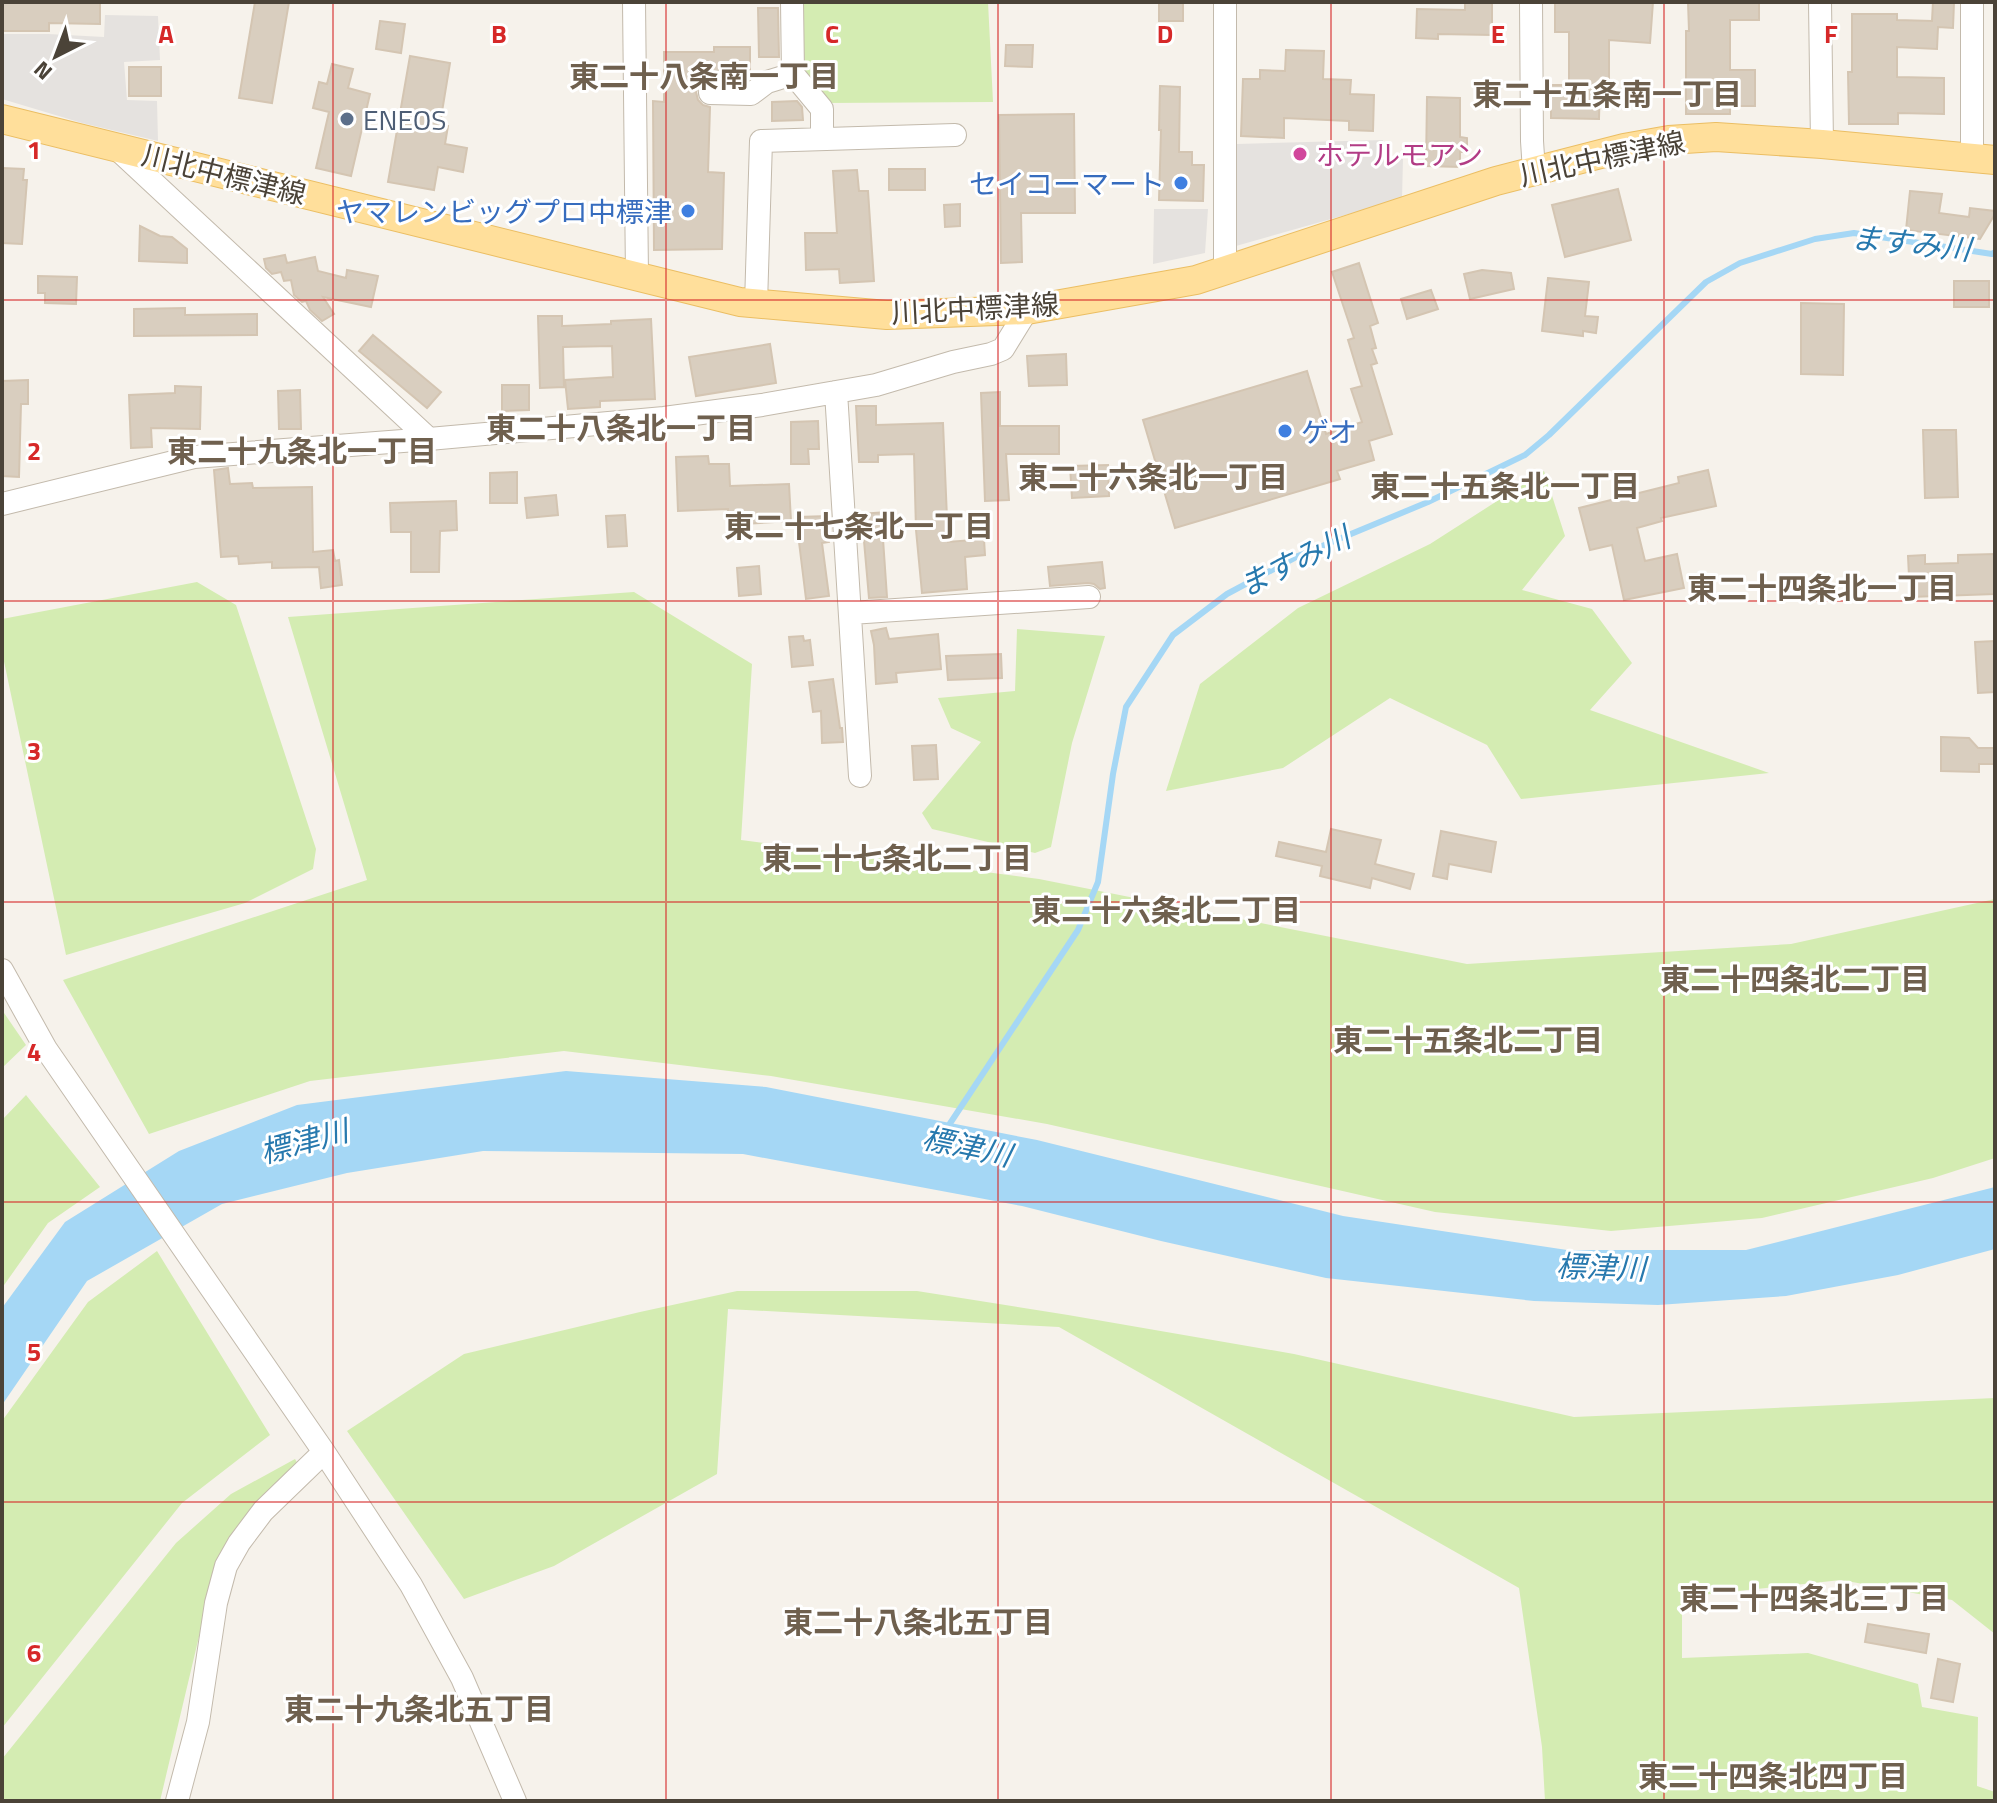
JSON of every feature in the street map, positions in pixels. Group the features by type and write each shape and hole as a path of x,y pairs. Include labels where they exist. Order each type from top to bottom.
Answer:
{"main road":[{"name":"川北中標津線","path":"2,119 740,302 887,315 1027,310 1196,280 1496,181 1624,148 1669,140 1716,137 1983,159"}],"street":[{"path":"634,2 637,276"},
{"path":"792,2 793,74 822,109 822,139"},
{"path":"1225,2 1225,271"},
{"path":"1531,2 1534,171"},
{"path":"1820,2 1822,144"},
{"path":"1972,2 1983,159"},
{"path":"710,93 751,94 767,82 793,74"},
{"path":"756,304 761,141 955,135"},
{"path":"115,147 429,439"},
{"path":"2,504 194,457 664,418 876,385 1003,349 1027,310"},
{"path":"836,392 860,776"},
{"path":"851,613 1089,597"},
{"path":"2,970 46,1049 324,1452 411,1585 462,1678 515,1801"},
{"path":"177,1801 198,1722 216,1603 226,1566 263,1511 324,1452"}],"green space":[{"path":"800,2 988,2 993,102 826,103 802,73"},
{"path":"1544,471 1565,536 1522,590 1592,609 1632,663 1590,710 1769,773 1521,799 1487,745 1390,698 1283,768 1166,791 1200,684 1298,608 1430,544"},
{"path":"197,582 236,605 316,849 313,869 245,903 66,955 2,652 2,619"},
{"path":"634,592 752,664 741,840 1039,879 1467,964 1791,944 1995,899 1995,1158 1933,1178 1762,1218 1611,1231 1435,1212 1047,1124 771,1076 564,1051 310,1081 149,1134 63,980 367,880 288,617"},
{"path":"1017,629 1105,636 1072,743 1051,847 1035,853 932,829 922,813 981,742 951,728 938,698 1015,691"},
{"path":"2,1010 26,1045 2,1068"},
{"path":"26,1095 100,1187 48,1223 2,1288 2,1120"},
{"path":"157,1251 270,1435 182,1503 2,1728 2,1421 88,1302"},
{"path":"737,1291 917,1291 1294,1354 1574,1417 1995,1398 1995,1634 1952,1600 1841,1580 1682,1597 1682,1658 1808,1653 1918,1684 1922,1707 1978,1717 1977,1786 1995,1792 1995,1801 1545,1801 1542,1747 1519,1588 1059,1327 728,1309 717,1474 554,1566 464,1599 347,1431 464,1354"},
{"path":"295,1459 300,1468 206,1607 160,1801 2,1801 2,1759 176,1543 231,1494"}],"shaded area":[{"path":"105,15 158,16 160,60 124,62 127,100 157,101 158,141 2,99 2,34 104,37"},
{"path":"1383,140 1382,158 1403,159 1402,199 1236,246 1237,144"},
{"path":"1154,209 1208,209 1205,253 1153,264"}],"water":[{"name":"標津川","path":"566,1071 766,1087 1037,1140 1343,1216 1567,1250 1746,1250 1995,1187 1995,1249 1898,1275 1786,1296 1658,1305 1534,1301 1326,1278 1022,1206 743,1154 483,1151 347,1173 222,1204 87,1281 2,1405 2,1308 65,1222 179,1151 297,1105"}],"building":[{"path":"2,2 100,2 100,24 49,23 49,31 2,31"},
{"path":"255,2 289,2 272,103 239,98"},
{"path":"1159,2 1183,2 1183,21 1159,21"},
{"path":"1465,2 1492,2 1492,35 1438,34 1438,39 1416,38 1417,9 1465,10"},
{"path":"1555,2 1653,2 1650,43 1609,40 1609,79 1600,80 1599,119 1551,118 1551,85 1569,85 1569,32 1555,32"},
{"path":"1688,2 1759,2 1759,20 1730,20 1730,70 1755,70 1755,106 1730,106 1730,114 1686,114"},
{"path":"1933,2 1954,2 1953,28 1938,27 1937,49 1897,47 1897,77 1944,78 1944,114 1898,113 1898,124 1849,124 1848,72 1852,72 1852,14 1897,14 1897,20 1932,21"},
{"path":"758,8 778,8 779,57 759,57"},
{"path":"380,21 405,24 401,53 376,49"},
{"path":"1006,45 1033,45 1032,67 1005,66"},
{"name":"ヤマレンビッグプロ中標津","path":"714,47 750,47 750,76 711,76 699,85 696,92 698,100 710,107 708,172 724,173 722,249 654,250 653,101 664,102 664,52 714,52"},
{"path":"1286,50 1324,51 1323,79 1351,80 1350,94 1374,95 1373,131 1349,130 1349,121 1284,118 1284,138 1241,136 1243,79 1260,79 1260,70 1285,71"},
{"path":"410,56 450,63 440,124 448,126 445,144 467,148 463,172 438,167 434,190 388,182"},
{"path":"332,64 353,69 348,88 370,94 351,176 316,168 329,112 313,108 319,82 327,84"},
{"path":"129,67 161,67 161,96 129,96"},
{"name":"セイコーマート","path":"1160,86 1180,87 1179,152 1192,152 1192,165 1204,165 1203,201 1159,200"},
{"path":"1427,97 1460,98 1460,137 1467,138 1467,152 1460,152 1460,167 1426,166"},
{"path":"797,101 802,107 803,120 772,121 772,102"},
{"path":"1074,114 1075,213 1021,213 1022,262 1001,263 999,115"},
{"path":"2,168 24,169 23,180 27,180 22,244 2,243"},
{"path":"889,169 925,169 925,190 889,190"},
{"path":"857,170 859,191 868,191 874,281 840,283 839,269 806,270 805,233 837,233 833,171"},
{"path":"1618,189 1631,240 1565,257 1552,205"},
{"path":"1910,191 1942,194 1939,213 1969,217 1970,208 1995,211 1995,214 1980,239 1906,230"},
{"path":"960,204 960,226 945,227 944,205"},
{"path":"140,226 160,236 172,237 187,249 187,263 139,261"},
{"path":"285,255 287,263 315,257 318,271 346,278 347,270 378,276 371,307 323,297 334,314 322,321 310,310 306,301 302,302 294,295 291,280 284,281 281,272 272,274 266,268 264,259"},
{"path":"1359,263 1378,323 1370,326 1377,363 1371,365 1392,434 1369,441 1374,460 1337,471 1340,479 1175,528 1143,420 1307,371 1326,434 1362,422 1351,389 1362,386 1348,340 1354,338 1332,272"},
{"path":"1482,270 1511,273 1514,289 1470,299 1464,274"},
{"path":"38,276 77,277 76,304 45,303 45,293 38,293"},
{"path":"1548,278 1589,282 1585,316 1598,317 1596,333 1583,331 1583,336 1542,331"},
{"path":"1954,281 1989,281 1989,307 1954,307"},
{"path":"1431,290 1438,309 1407,319 1401,299"},
{"path":"1801,303 1844,304 1843,375 1801,374"},
{"path":"185,308 185,315 257,314 257,335 134,336 134,309"},
{"path":"538,316 562,316 562,326 651,319 655,399 600,401 600,407 568,409 565,380 613,377 612,346 563,347 564,387 540,388"},
{"path":"373,335 441,392 427,408 359,351"},
{"path":"770,344 776,383 696,396 689,357"},
{"path":"1066,354 1067,385 1029,386 1027,356"},
{"path":"28,380 28,404 21,404 19,477 2,476 2,381"},
{"path":"502,385 529,385 529,410 502,411"},
{"path":"175,386 201,387 200,429 151,428 152,447 131,448 129,395 175,393"},
{"path":"300,390 301,429 279,429 278,391"},
{"path":"1000,392 1000,426 1059,426 1059,454 1006,454 1009,500 985,501 981,393"},
{"path":"856,406 876,406 876,425 943,423 948,542 984,539 985,555 965,557 967,589 922,593 914,454 878,455 878,462 859,462"},
{"path":"818,421 819,449 808,449 809,464 791,464 791,422"},
{"path":"1923,430 1956,430 1958,497 1925,498"},
{"path":"708,456 709,464 729,464 730,486 789,484 791,521 729,525 728,509 678,511 676,457"},
{"path":"1108,465 1109,496 1072,498 1070,466"},
{"path":"228,468 230,484 252,483 253,488 312,487 313,552 333,550 335,561 339,560 342,585 321,588 319,567 272,568 272,562 239,564 238,556 221,557 214,470"},
{"path":"1708,470 1716,506 1661,518 1662,521 1637,528 1645,561 1677,554 1684,588 1624,600 1612,545 1590,550 1579,508 1679,483 1678,477"},
{"path":"517,472 517,503 490,503 490,473"},
{"path":"556,495 558,515 527,518 525,498"},
{"path":"456,501 457,530 440,531 439,572 411,572 411,532 391,532 390,503"},
{"path":"887,512 888,539 883,539 887,597 869,598 860,514"},
{"path":"625,515 627,546 608,547 606,516"},
{"path":"828,516 829,542 822,543 829,596 806,599 798,517"},
{"path":"1995,554 1995,594 1910,597 1908,556 1925,555 1925,564 1958,563 1958,555"},
{"path":"1102,562 1105,588 1088,583 1050,586 1048,567"},
{"path":"759,566 761,594 739,596 737,568"},
{"path":"886,628 889,639 938,634 941,669 896,673 897,682 876,684 871,631"},
{"path":"803,636 804,641 810,640 813,665 792,667 789,637"},
{"path":"1995,641 1995,692 1978,693 1975,642"},
{"path":"1001,654 1002,678 948,680 946,656"},
{"path":"833,679 843,742 822,743 821,711 813,712 809,682"},
{"path":"1941,737 1969,738 1978,748 1995,748 1995,764 1979,764 1979,772 1941,771"},
{"path":"936,745 938,779 914,780 912,746"},
{"path":"1331,829 1381,840 1375,864 1414,874 1410,889 1372,878 1370,888 1320,876 1322,866 1276,856 1279,842 1326,852"},
{"path":"1441,831 1496,842 1491,872 1449,864 1447,879 1433,876"},
{"path":"1868,1624 1929,1634 1926,1653 1865,1642"},
{"path":"1938,1659 1960,1664 1953,1702 1931,1698"}],"waterway":[{"name":"ますみ川","path":"947,1128 1078,930 1098,882 1126,707 1173,635 1227,594 1298,556 1428,502 1525,455 1706,282 1740,263 1815,239 1854,233 1995,252"}],"place":[{"name":"ENEOS","path":"347,119"},
{"name":"ホテルモアン","path":"1300,154"},
{"name":"セイコーマート","path":"1181,183"},
{"name":"ヤマレンビッグプロ中標津","path":"688,211"},
{"name":"ゲオ","path":"1285,431"}],"district":[{"name":"東二十八条南一丁目","path":"704,76"},
{"name":"東二十五条南一丁目","path":"1607,94"},
{"name":"東二十八条北一丁目","path":"621,428"},
{"name":"東二十九条北一丁目","path":"302,451"},
{"name":"東二十六条北一丁目","path":"1153,477"},
{"name":"東二十五条北一丁目","path":"1505,486"},
{"name":"東二十七条北一丁目","path":"859,526"},
{"name":"東二十四条北一丁目","path":"1822,588"},
{"name":"東二十七条北二丁目","path":"897,858"},
{"name":"東二十六条北二丁目","path":"1166,910"},
{"name":"東二十四条北二丁目","path":"1795,979"},
{"name":"東二十五条北二丁目","path":"1468,1040"},
{"name":"東二十四条北三丁目","path":"1814,1598"},
{"name":"東二十八条北五丁目","path":"918,1622"},
{"name":"東二十九条北五丁目","path":"419,1709"},
{"name":"東二十四条北四丁目","path":"1773,1776"}]}
